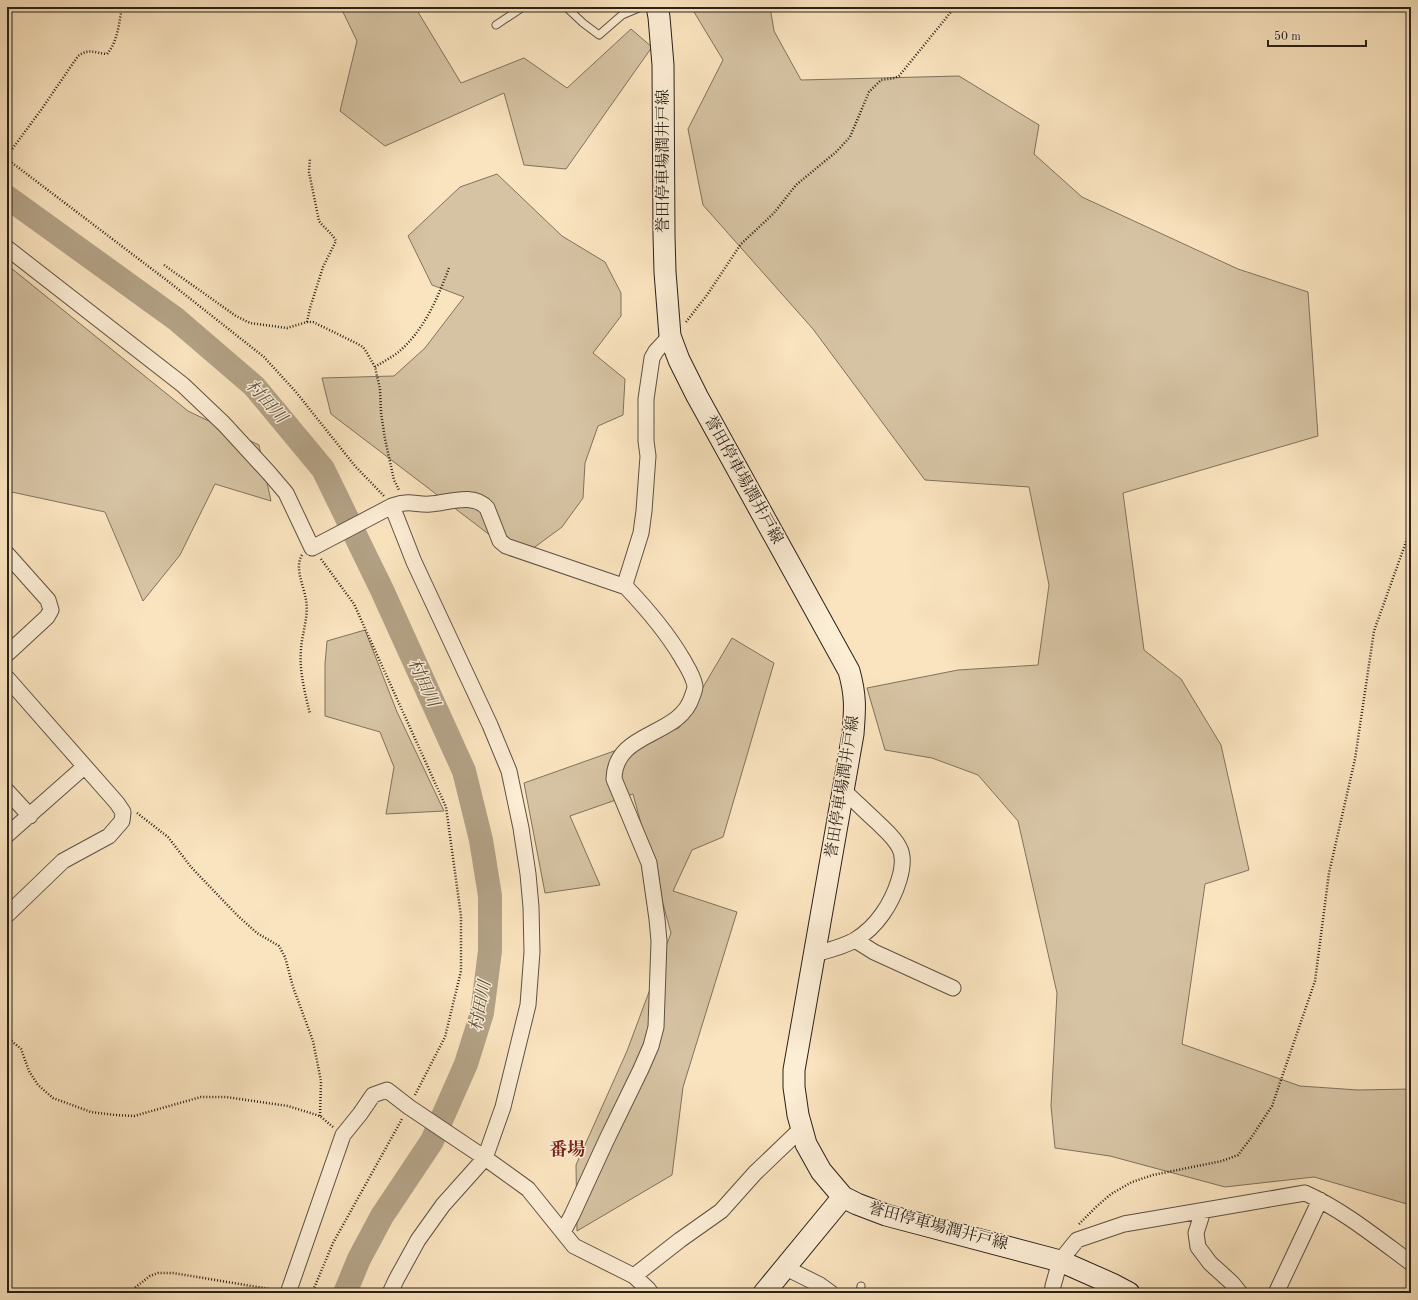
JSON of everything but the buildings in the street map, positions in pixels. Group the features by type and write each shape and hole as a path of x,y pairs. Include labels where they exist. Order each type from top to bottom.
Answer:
{"main road":[{"name":"誉田停車場潤井戸線","path":"657,7 663,65 664,235 670,336 679,360 698,396 849,671 854,687 856,701 853,734 844,791 794,1070 795,1093 801,1129 813,1158 821,1171 843,1197 856,1204 886,1215 1060,1261 1129,1293"},
{"path":"764,1293 843,1197"}],"street":[{"path":"7,248 183,385 224,424 269,472 286,493 312,548 398,504 429,504 456,500 471,500 487,508 500,541 506,546 626,586 649,610 670,638 692,674 695,688 691,701 684,712 677,719 626,749 620,755 614,770 614,779 649,863 657,919 658,941 656,1027 651,1046 641,1069 563,1232"},
{"path":"626,586 626,580 641,533 644,511 648,456 646,441 646,399 652,358 656,351 670,336"},
{"path":"390,1293 415,1247 443,1205 485,1158 503,1107 528,1005 532,952 531,907 528,874 521,828 509,771 490,725 414,562 398,504"},
{"path":"7,554 48,600 51,610 47,617 7,654"},
{"path":"7,678 117,803 123,812 122,820 109,836 63,861 7,915"},
{"path":"7,835 84,767"},
{"path":"7,791 30,816"},
{"path":"815,954 855,940 868,930 888,907 896,891 902,869 900,848 890,835 844,791"},
{"path":"855,940 874,952 953,988"},
{"path":"288,1293 343,1134 360,1114 373,1095 387,1090 409,1107 528,1189 574,1246 634,1276 648,1288 651,1293"},
{"path":"634,1276 680,1240 721,1211 755,1173 801,1129"},
{"path":"1052,1293 1060,1261 1077,1240 1124,1224 1305,1193 1320,1200 1352,1220 1411,1263"},
{"path":"1276,1293 1320,1200"},
{"path":"1203,1211 1196,1233 1198,1247 1210,1262 1232,1283 1240,1293"},
{"path":"786,1268 820,1285 831,1293"}],"lane":[{"path":"496,25 523,7"},
{"path":"566,7 583,23 599,35 622,15 641,7"}],"path":[{"path":"7,156 78,56 83,52 89,51 99,54 107,54 112,49 122,7"},
{"path":"670,336 694,313 741,244 774,213 796,185 836,152 850,137 869,92 881,80 899,76 955,7"},
{"path":"307,322 310,308 324,267 336,241 333,235 319,221 309,172 310,158"},
{"path":"7,159 169,282 264,357 296,392 355,466 398,504"},
{"path":"164,265 222,307 250,323 287,328 307,322 313,322 363,347 375,367 380,389 381,413 385,439 398,504"},
{"path":"375,367 402,349 411,340 424,322 436,301 449,268"},
{"path":"1077,1240 1078,1227 1081,1222 1111,1194 1127,1185 1152,1175 1222,1161 1238,1155 1252,1138 1272,1106 1315,981 1329,873 1355,759 1374,631 1411,528"},
{"path":"310,714 302,679 300,650 306,619 307,602 298,562 301,556 312,548 354,604 446,807 461,916 461,971 445,1037 409,1107 333,1243 312,1293"},
{"path":"117,803 130,808 168,837 191,867 237,916 257,933 279,946 285,957 293,987 313,1041 321,1081 320,1116"},
{"path":"7,1037 21,1049 29,1071 38,1085 52,1098 91,1112 134,1116 201,1097 226,1097 288,1106 320,1116 343,1134"},
{"path":"128,1293 150,1276 158,1273 173,1273 288,1293"}],"shaded area":[{"path":"332,7 415,7 461,83 524,58 567,88 631,29 652,47 566,169 524,165 504,93 385,146 340,111 357,41 342,10"},
{"path":"691,7 770,7 774,31 801,80 959,76 1039,125 1034,154 1082,197 1238,269 1308,292 1318,436 1123,493 1144,650 1181,679 1221,745 1249,870 1205,884 1182,1044 1300,1086 1358,1090 1411,1089 1411,1203 1407,1204 1314,1177 1225,1187 1110,1156 1055,1148 1051,1106 1057,993 1018,821 978,775 932,758 885,750 867,688 958,670 1038,665 1049,585 1029,487 925,480 813,329 703,205 688,129 723,60"},
{"path":"497,174 562,236 605,262 621,293 621,316 593,353 625,379 623,415 598,426 585,463 583,498 562,527 520,558 331,414 322,378 394,376 425,348 464,297 432,285 408,236 460,187"},
{"path":"11,268 188,411 259,445 271,501 215,484 180,555 143,601 105,512 7,491 7,271"},
{"path":"365,630 397,712 444,811 386,814 394,767 380,732 325,716 325,664 327,641"},
{"path":"732,638 774,663 723,837 692,850 673,891 737,912 683,1087 672,1175 577,1231 576,1165 627,1051 671,933 633,794 570,816 600,885 545,893 524,783 679,728"}],"waterway":[{"name":"村田川","path":"7,197 176,319 254,386 323,469 382,590 464,771 481,840 490,896 490,951 482,1013 466,1064 432,1141 382,1216 359,1259 345,1293"}],"district":[{"name":"番場","path":"567,1150"}]}
